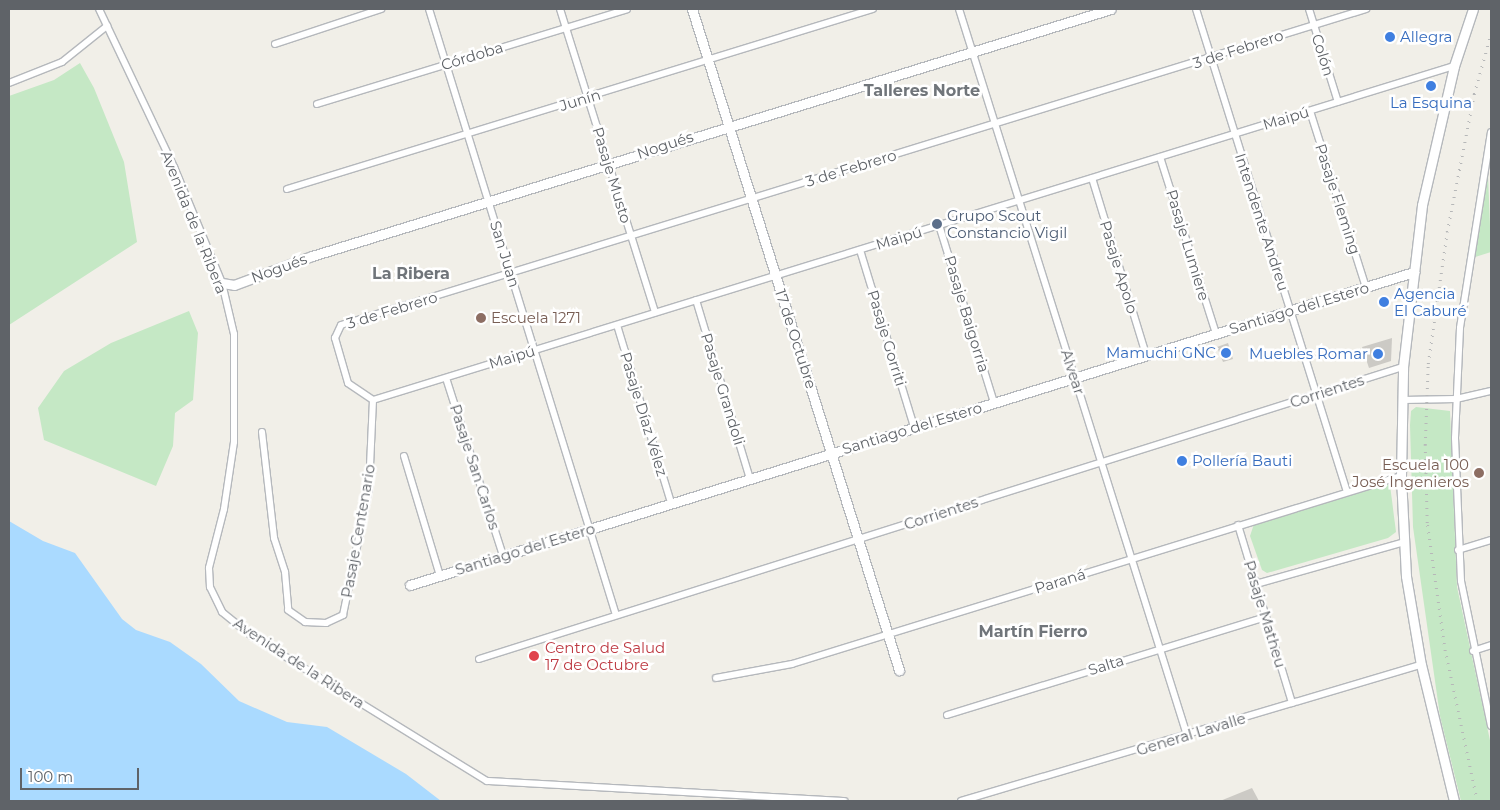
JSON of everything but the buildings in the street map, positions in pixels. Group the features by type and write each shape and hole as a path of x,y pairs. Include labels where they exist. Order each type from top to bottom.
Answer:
{"street":[{"name":"Avenida de la Ribera","path":"99,9 174,167 222,283 234,334 237,380 234,442 224,509 209,568 210,587 222,612 252,636 487,781 844,801"},
{"path":"275,44 381,9"},
{"name":"San Juan","path":"429,9 616,615"},
{"name":"Pasaje Musto","path":"560,9 655,313"},
{"name":"Córdoba","path":"317,104 626,9"},
{"name":"17 de Octubre","path":"692,9 832,453 886,634 899,670"},
{"name":"Junín","path":"287,189 468,135 873,9"},
{"name":"Alvear","path":"958,9 1187,735"},
{"name":"Nogués","path":"222,283 234,285 312,256 489,204 728,125 1111,9"},
{"name":"Intendente Andreu","path":"1196,9 1290,311 1318,394 1347,492"},
{"name":"Colón","path":"1309,9 1338,102"},
{"name":"3 de Febrero","path":"372,400 348,383 336,349 336,329 511,273 1366,9"},
{"path":"1454,801 1421,664 1404,542 1401,476 1403,367 1424,196 1454,66 1473,9"},
{"path":"9,83 62,62 107,26"},
{"name":"Maipú","path":"372,400 1454,66"},
{"name":"Pasaje Fleming","path":"1310,111 1366,288"},
{"path":"1491,132 1460,328 1456,399 1458,550 1473,651 1491,726"},
{"name":"Pasaje Lumiere","path":"1160,157 1216,334"},
{"path":"1486,162 1491,168"},
{"name":"Pasaje Apolo","path":"1092,178 1146,355"},
{"name":"Pasaje Baigorria","path":"939,225 994,403"},
{"name":"Pasaje Gorriti","path":"860,250 914,427"},
{"name":"Santiago del Estero","path":"410,585 1414,272"},
{"name":"Pasaje Grandoli","path":"696,300 750,478"},
{"name":"Pasaje Díaz Vélez","path":"617,325 670,503"},
{"name":"Corrientes","path":"479,660 1403,367"},
{"name":"Pasaje San Carlos","path":"446,378 504,556"},
{"path":"1403,400 1456,399 1491,391"},
{"name":"Pasaje Centenario","path":"262,432 274,538 285,572 288,610 305,622 326,623 343,615 369,488 372,400"},
{"path":"404,456 440,576"},
{"name":"Paraná","path":"716,678 792,664 1401,476"},
{"name":"Pasaje Matheu","path":"1238,526 1292,703"},
{"path":"1458,550 1491,540"},
{"path":"1256,584 1404,542"},
{"name":"Salta","path":"947,715 1266,617"},
{"path":"1473,651 1491,646"},
{"name":"General Lavalle","path":"961,801 1421,664"}],"green space":[{"path":"80,63 94,88 124,162 137,242 9,325 9,96 54,80"},
{"path":"1488,174 1491,252 1472,258"},
{"path":"189,311 198,333 193,400 175,413 173,446 156,486 44,440 38,408 64,371 111,343"},
{"path":"1416,407 1450,411 1457,587 1491,745 1491,801 1461,801 1440,716 1413,527 1410,425 1411,411"},
{"path":"1385,483 1390,485 1396,532 1388,538 1267,573 1262,570 1250,536 1254,524"}],"water":[{"path":"9,521 43,541 75,553 122,619 136,630 170,642 201,664 239,701 287,722 327,727 406,774 441,801 9,801"}],"railway":[{"path":"1477,801 1445,651 1427,523 1425,445 1428,364 1447,232 1474,94 1491,33"}],"place":[{"name":"Allegra","path":"1390,37"},
{"name":"La Esquina","path":"1431,86"},
{"name":"Grupo Scout Constancio Vigil","path":"937,224"},
{"name":"Agencia El Caburé","path":"1384,302"},
{"name":"Escuela 1271","path":"481,318"},
{"name":"Mamuchi GNC","path":"1226,353"},
{"name":"Muebles Romar","path":"1378,354"},
{"name":"Pollería Bauti","path":"1182,461"},
{"name":"Escuela 100 José Ingenieros","path":"1479,473"},
{"name":"Centro de Salud 17 de Octubre","path":"534,656"}],"district":[{"name":"Talleres Norte","path":"922,91"},
{"name":"La Ribera","path":"411,274"},
{"name":"Martín Fierro","path":"1033,632"}]}
